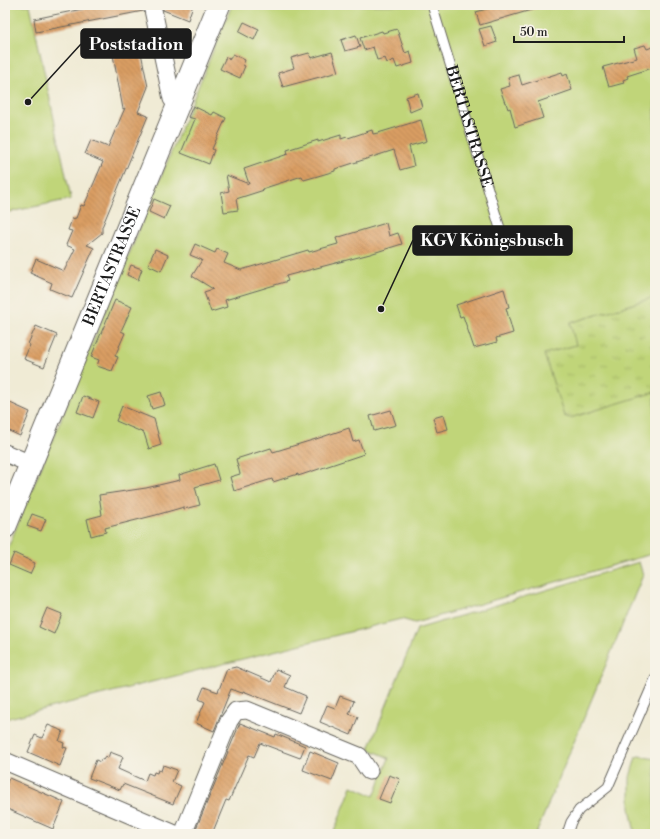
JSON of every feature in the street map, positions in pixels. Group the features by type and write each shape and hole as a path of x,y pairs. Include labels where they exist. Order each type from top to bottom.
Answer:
{"street":[{"path":"152,5 172,99 178,106"},
{"name":"BERTASTRASSE","path":"5,527 220,5"},
{"path":"5,453 31,464"},
{"path":"184,834 229,721 236,711 247,710 359,756 369,771"},
{"path":"5,761 175,834"}],"lane":[{"name":"BERTASTRASSE","path":"432,5 506,248"},
{"path":"567,834 571,822 579,810 608,787 655,679"}],"green space":[{"path":"5,5 30,5 71,199 5,213"},
{"path":"232,5 655,5 655,553 415,623 401,619 5,719 5,555"},
{"path":"655,297 655,392 570,418 564,416 544,354 576,345 570,323"},
{"path":"639,562 643,575 536,834 333,834 352,786 374,796 389,758 369,749 417,629"},
{"path":"639,756 655,759 655,834 635,834 630,808 630,777 636,757"}],"building":[{"path":"92,5 142,5 143,11 36,32 34,19 92,7"},
{"path":"162,5 193,5 188,20 163,10"},
{"path":"492,5 538,5 538,8 480,25 476,12 493,7"},
{"path":"244,22 259,29 254,40 239,32"},
{"path":"491,26 497,42 485,46 479,29"},
{"path":"397,29 405,53 410,51 413,63 397,68 394,60 387,63 385,58 377,60 373,47 364,50 360,38 382,31 383,33"},
{"path":"137,33 148,87 138,112 148,116 102,227 102,233 87,245 94,248 72,298 50,289 52,283 30,273 36,259 64,271 75,249 66,245 72,231 68,230 72,219 76,218 81,205 84,206 103,162 85,154 91,140 108,147 125,108 123,109 110,39"},
{"path":"356,35 360,47 345,51 341,40"},
{"path":"645,45 647,49 655,46 655,67 627,76 628,78 623,80 624,83 609,87 603,67 637,58 634,48"},
{"path":"332,52 338,72 283,87 278,73 294,68 291,58 309,53 311,58"},
{"path":"233,54 245,60 243,65 245,66 240,78 220,69 226,57 230,59"},
{"path":"562,72 563,76 567,74 572,90 538,102 543,118 515,127 510,108 508,109 500,89 510,86 508,78 519,75 522,85"},
{"path":"418,93 422,107 410,112 406,97"},
{"path":"193,106 212,115 214,112 226,118 212,149 214,150 209,164 181,153 195,119 188,117"},
{"path":"421,120 427,141 409,146 414,166 400,170 394,150 335,169 335,171 304,180 302,176 262,189 264,190 236,199 238,210 224,212 221,193 229,191 226,175 249,184 244,169 288,154 287,150 318,140 318,142 341,135 341,139 372,130 373,134 378,133"},
{"path":"154,199 170,206 164,219 149,212"},
{"path":"386,223 389,236 398,233 402,244 286,276 288,281 225,300 227,307 211,312 204,292 213,289 192,276 202,260 190,255 195,244 215,253 217,249 228,254 224,263 241,270 308,250 309,252 338,244 336,238"},
{"path":"155,249 168,255 161,271 148,265"},
{"path":"131,265 142,269 138,280 127,275"},
{"path":"504,289 509,307 506,308 513,333 496,338 497,342 474,348 463,316 460,317 456,305"},
{"path":"115,300 132,307 121,331 125,333 115,356 118,357 112,371 97,366 99,360 91,357"},
{"path":"36,326 57,335 44,367 24,359 30,345 28,344"},
{"path":"161,392 165,405 152,409 148,396"},
{"path":"83,396 99,402 93,418 77,412"},
{"path":"8,402 30,412 20,436 5,429 5,410"},
{"path":"122,406 154,419 161,445 149,449 144,433 116,421"},
{"path":"391,410 396,425 374,431 370,416"},
{"path":"444,415 448,429 437,432 433,418"},
{"path":"349,428 353,442 359,440 364,454 298,476 298,474 273,482 272,479 234,491 230,477 240,474 236,459 271,448 273,452"},
{"path":"214,464 219,480 195,487 200,505 184,509 184,507 105,528 106,532 91,536 87,519 102,515 99,495 146,488 180,480 179,475"},
{"path":"32,514 46,519 41,531 27,526"},
{"path":"14,553 35,563 30,574 9,565"},
{"path":"47,608 62,614 54,634 39,627"},
{"path":"236,667 271,682 276,669 290,675 285,687 306,696 299,713 243,691 242,693 231,689 214,731 196,723 205,702 199,699 204,687 218,692 227,669"},
{"path":"340,696 354,701 349,714 358,717 351,735 320,722 327,705 335,708"},
{"path":"240,723 275,737 276,734 305,746 300,758 260,743 254,757 249,755 229,801 226,800 212,834 202,834 195,831"},
{"path":"48,725 63,731 59,741 64,743 63,747 67,748 60,766 28,752 35,735 42,738"},
{"path":"310,751 339,763 332,781 303,770"},
{"path":"110,752 123,757 118,769 145,781 148,773 153,775 154,772 157,773 158,770 161,771 163,765 177,770 172,782 181,786 173,804 123,784 120,790 89,778 96,760 100,762 101,759 103,760 105,757 108,758"},
{"path":"389,775 400,779 390,803 379,799"},
{"path":"9,778 64,802 53,829 5,808 5,787"}],"place":[{"name":"Poststadion","path":"28,102"},
{"name":"KGV Königsbusch","path":"381,309"}]}
